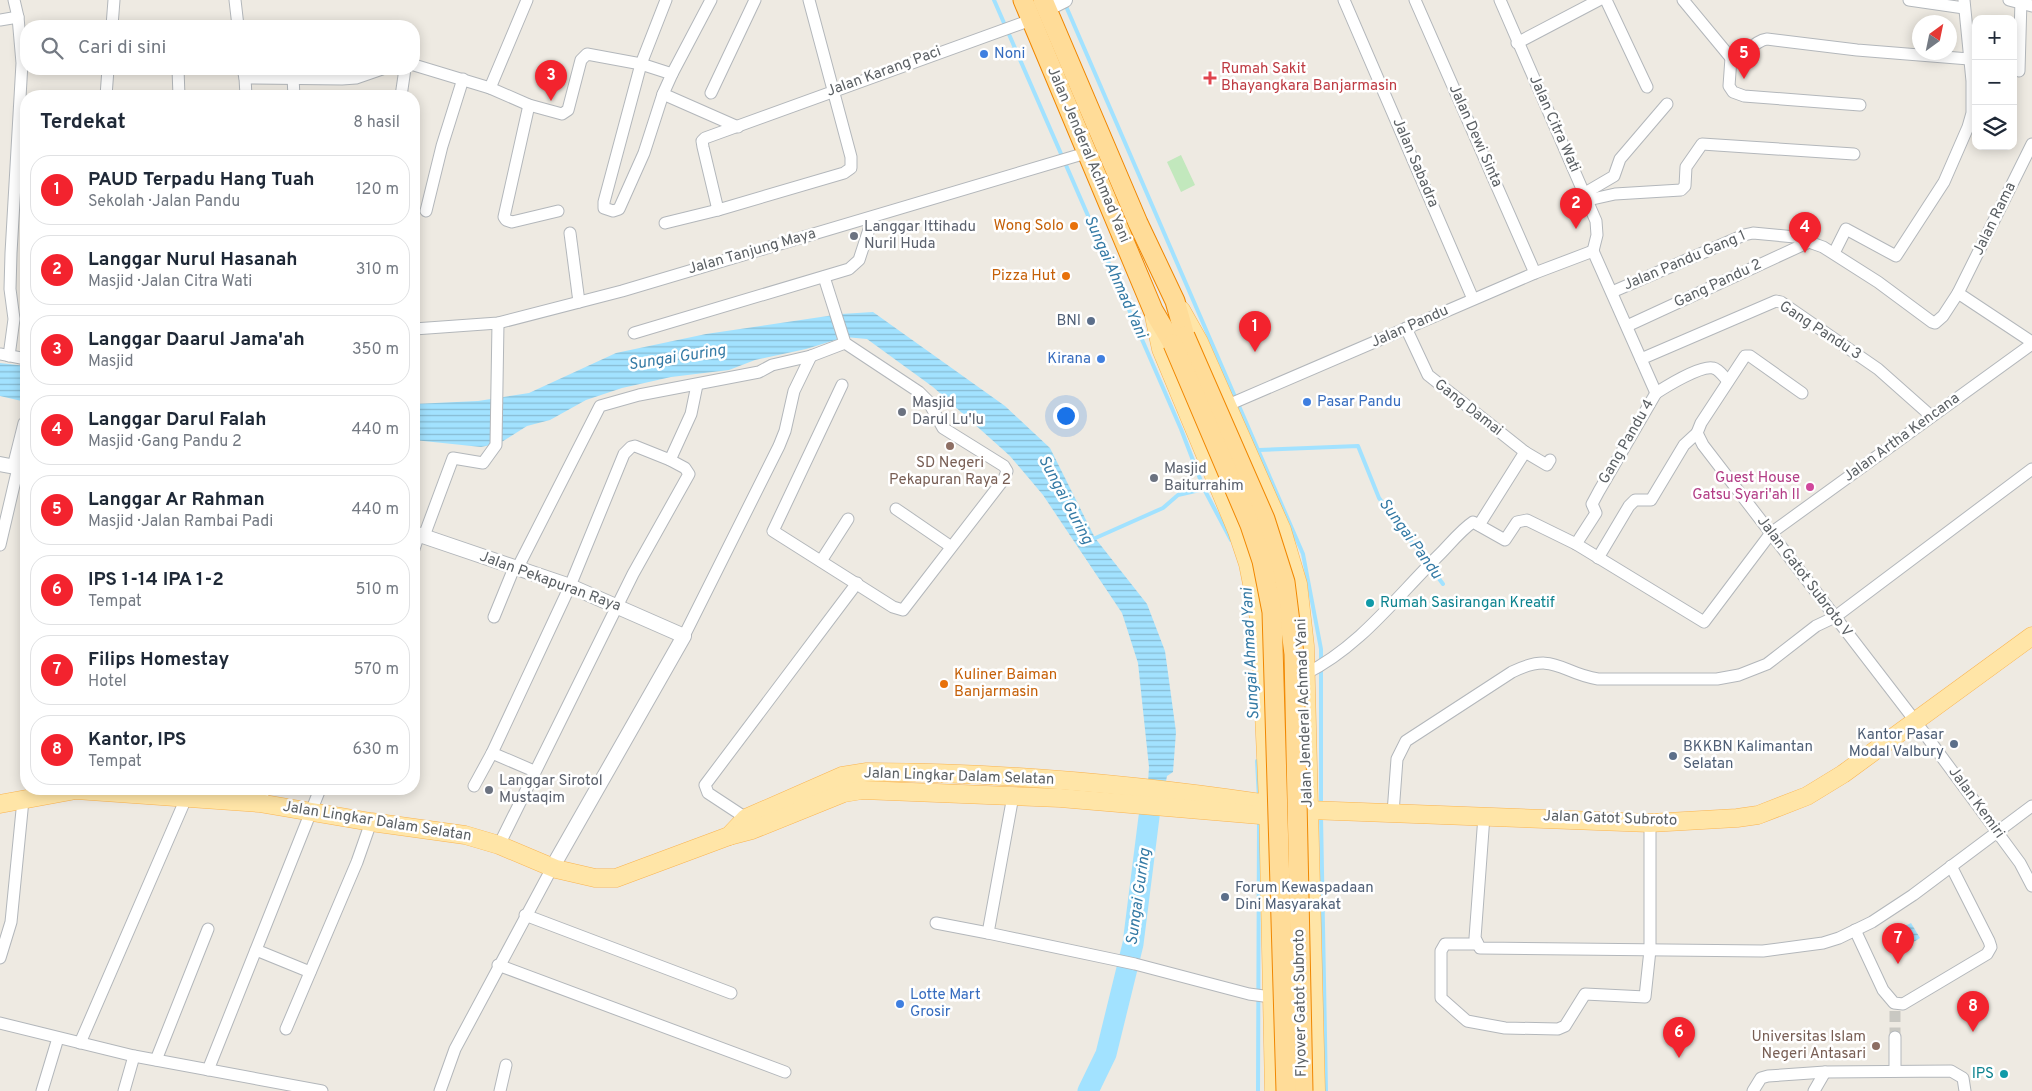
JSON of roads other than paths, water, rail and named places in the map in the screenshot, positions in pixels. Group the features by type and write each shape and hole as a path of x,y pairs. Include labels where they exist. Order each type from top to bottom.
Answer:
{"highway":[{"name":"Jalan Jenderal Achmad Yani","path":"1023,0 1024,22 1073,95 1129,203 1175,302 1179,340"},
{"name":"Jalan Jenderal Achmad Yani","path":"1053,3 1073,95 1081,155 1111,211 1153,310 1179,340"},
{"path":"1111,211 1129,203"},
{"name":"Flyover Gatot Subroto","path":"1179,340 1250,525 1268,587 1272,612 1279,786 1286,1091"},
{"name":"Flyover Gatot Subroto","path":"1179,340 1265,519 1284,582 1290,610 1294,654 1303,1091"}],"main road":[{"name":"Jalan Jenderal Achmad Yani","path":"1175,302 1234,403 1290,554 1298,584 1305,646 1316,669 1306,724 1324,811 1312,891 1316,1091"},
{"name":"Jalan Jenderal Achmad Yani","path":"1153,310 1164,356 1248,564 1260,623 1264,720 1258,808 1268,892 1268,997 1274,1091"},
{"name":"Jalan Gatot Subroto","path":"1258,808 1650,823 1758,815 1807,796 1916,722 2032,636"},
{"path":"1264,720 1278,759 1289,765 1296,761 1300,754 1306,724"},
{"name":"Jalan Lingkar Dalam Selatan","path":"237,795 262,796 311,812 465,835 499,845 552,868 595,878 616,878 729,836 842,776 867,772 1060,780 1143,796"},
{"name":"Jalan Lingkar Dalam Selatan","path":"749,824 862,790 1013,796 1143,796 1258,808"},
{"name":"Jalan Lingkar Dalam Selatan","path":"0,804 50,795"},
{"path":"1268,892 1280,868 1289,863 1299,866 1312,891"}],"street":[{"path":"14,0 20,40"},
{"path":"112,20 114,0"},
{"path":"235,0 237,20"},
{"path":"490,88 528,0"},
{"path":"666,0 641,64 604,202 606,209 613,211 619,209 644,153 672,74 711,0"},
{"path":"711,93 755,0"},
{"path":"665,224 849,171 852,165 851,157 809,0"},
{"name":"Jalan Sabadra","path":"1344,0 1473,299"},
{"name":"Jalan Dewi Sinta","path":"1415,0 1535,273"},
{"name":"Jalan Citra Wati","path":"1500,0 1586,197 1597,228 1593,251"},
{"path":"1517,42 1599,0"},
{"path":"1606,0 1647,87"},
{"path":"1683,0 1731,58 1729,86 1733,92 1744,96 1860,105"},
{"path":"1834,254 1846,229 1896,256 1944,182 1968,127 1972,113 1972,98 1964,4 1909,0"},
{"path":"2008,0 2032,6"},
{"path":"2019,71 2021,2"},
{"path":"0,20 18,17"},
{"name":"Jalan Karang Paci","path":"718,210 702,141 705,138 832,90 1024,22"},
{"path":"1731,58 1740,57 1754,43 1767,39 1857,50 1970,59"},
{"path":"420,67 490,88 529,105 560,114 567,112 581,60 587,54 641,64 672,74"},
{"path":"20,90 21,75"},
{"path":"106,90 108,75"},
{"path":"178,75 179,90"},
{"path":"244,75 245,90"},
{"path":"256,75 350,79 363,75"},
{"path":"402,90 404,75"},
{"path":"293,78 294,90"},
{"path":"426,211 442,146 463,79"},
{"path":"664,94 738,127"},
{"path":"20,98 10,289 14,320 4,355 20,358"},
{"path":"1586,197 1614,176 1620,159 1667,104"},
{"path":"529,105 504,217 512,222 558,211"},
{"path":"1586,197 1681,190 1685,186 1686,167 1702,144 1854,154"},
{"name":"Jalan Rama","path":"1958,293 2032,144"},
{"name":"Jalan Tanjung Maya","path":"420,329 498,323 580,302 873,218 1081,155"},
{"path":"634,333 849,269 856,264 873,218"},
{"path":"570,233 580,302"},
{"name":"Jalan Pandu Gang 1","path":"1612,292 1749,233 1795,237 1834,254 1878,282 1935,323 1943,316 1958,293"},
{"name":"Gang Pandu 2","path":"1627,326 1809,242"},
{"path":"1593,251 1656,393 1674,382 1712,367 1728,380"},
{"name":"Jalan Pandu","path":"1234,403 1473,299 1593,251"},
{"path":"824,277 844,340 924,396 943,428 1006,468 1007,474 1004,479 950,546 903,610 893,607 775,533 773,529 842,385"},
{"path":"1958,293 2032,343"},
{"name":"Gang Pandu 3","path":"1641,359 1776,301 1781,302 1878,369 1931,416"},
{"path":"420,532 454,458 484,463 496,445 498,323"},
{"name":"Gang Damai","path":"1406,328 1428,375 1525,452 1547,466 1550,460"},
{"path":"494,617 516,569 600,406 639,395 697,386 751,374 772,365 811,356 844,340"},
{"name":"Jalan Artha Kencana","path":"1598,558 1704,622 1771,533 2032,343"},
{"path":"1316,669 1378,620 1424,570 1473,522 1505,540 1517,522 1527,520 1576,544 1598,558 1635,500 1651,500 1684,445 1697,431 1728,380 1742,359 1747,355 1802,393"},
{"path":"440,1091 455,1049 525,914 684,636 779,446 785,431 794,391 811,356"},
{"path":"670,460 691,414 697,386"},
{"name":"Gang Pandu 4","path":"1576,544 1596,513 1592,504 1656,393"},
{"name":"Jalan Gatot Subroto V","path":"1697,431 1703,445 1916,722"},
{"path":"0,545 20,441"},
{"path":"474,786 492,753 570,586 626,451 635,446 685,468 689,474 645,551 619,606 534,771 499,845"},
{"path":"1479,525 1525,452"},
{"path":"1393,813 1397,759 1406,741 1526,666 1552,662 1582,675 1598,679 1717,679 1739,675 1767,664 1816,626 1835,617 2032,469"},
{"path":"896,509 950,546"},
{"path":"821,561 848,519"},
{"name":"Jalan Pekapuran Raya","path":"420,534 516,569 570,586 684,636"},
{"path":"749,824 708,793 705,785 857,583"},
{"name":"Jalan Kemiri","path":"1916,722 2020,863 2032,886"},
{"path":"492,753 534,771"},
{"path":"80,1043 187,795"},
{"path":"208,1070 318,795"},
{"path":"988,933 1013,796"},
{"path":"0,958 11,922 23,800"},
{"path":"1650,823 1650,950 1645,997 1585,994 1562,1028 1514,1028 1467,1021 1441,998 1442,946 1445,944 1477,944 1486,949 1650,950 1779,951 1823,942 1855,930 1913,895 2032,806"},
{"path":"1477,944 1475,938 1484,816"},
{"path":"286,1029 357,862 371,822"},
{"path":"1855,930 1883,990 1894,1007 1903,1004 1990,951 1989,941 1951,866"},
{"path":"525,914 731,993"},
{"path":"936,923 1134,964 1249,994 1268,997"},
{"path":"156,1060 208,929"},
{"path":"256,950 310,972"},
{"path":"498,965 785,1072"},
{"path":"0,1023 134,1056 322,1091"},
{"path":"1895,1037 1895,1071"},
{"path":"42,1091 58,1038"},
{"path":"124,1091 134,1056"},
{"path":"500,1091 506,1065"},
{"path":"1753,1091 1761,1078 1768,1076 1826,1072 1895,1071 1955,1072 1963,1078 1965,1091"},
{"path":"1814,1091 1826,1072"}],"water":[{"path":"873,312 1005,406 1050,448 1095,538 1147,604 1165,651 1176,732 1173,772 1167,776 1154,844 1144,844 1149,767 1138,663 1122,613 1043,495 1010,456 933,387 867,339 845,337 806,349 755,360 729,370 671,377 622,388 586,400 550,420 527,426 500,443 481,447 420,441 420,404 478,401 529,393 616,353 706,334 841,314"},
{"path":"0,363 20,365 20,401 0,396"},
{"path":"1911,923 1920,938 1912,943 1903,927"}],"waterway":[{"name":"Sungai Ahmad Yani","path":"994,0 1181,429 1204,489 1231,540"},
{"name":"Sungai Ahmad Yani","path":"1065,4 1303,554 1321,649 1321,806"},
{"name":"Sungai Pandu","path":"1259,450 1358,446 1379,498 1443,584"},
{"path":"1091,540 1163,508 1178,495 1204,489"},
{"name":"Sungai Ahmad Yani","path":"1257,761 1259,799"},
{"name":"Sungai Ahmad Yani","path":"1321,816 1326,1091"},
{"name":"Sungai Guring","path":"1088,1091 1106,1054 1133,944 1149,817"},
{"name":"Sungai Ahmad Yani","path":"1258,1091 1259,821"}],"tunnel":[{"path":"1895,1011 1895,1037"}],"place":[{"name":"Noni","path":"984,54"},
{"name":"Rumah Sakit Bhayangkara Banjarmasin","path":"1210,78"},
{"name":"Langgar Ar Rahman","path":"1744,79"},
{"name":"Langgar Daarul Jama'ah","path":"551,101"},
{"name":"Wong Solo","path":"1074,226"},
{"name":"Langgar Nurul Hasanah","path":"1576,229"},
{"name":"Langgar Ittihadu Nuril Huda","path":"854,236"},
{"name":"Langgar Darul Falah","path":"1805,253"},
{"name":"Pizza Hut","path":"1066,276"},
{"name":"BNI","path":"1091,321"},
{"name":"PAUD Terpadu Hang Tuah","path":"1255,352"},
{"name":"Kirana","path":"1101,359"},
{"name":"Pasar Pandu","path":"1307,402"},
{"name":"Masjid Darul Lu'lu","path":"902,412"},
{"name":"SD Negeri Pekapuran Raya 2","path":"950,446"},
{"name":"Masjid Baiturrahim","path":"1154,478"},
{"name":"Guest House Gatsu Syari'ah II","path":"1810,487"},
{"name":"Rumah Sasirangan Kreatif","path":"1370,603"},
{"name":"Kuliner Baiman Banjarmasin","path":"944,684"},
{"name":"Kantor Pasar Modal Valbury","path":"1954,744"},
{"name":"BKKBN Kalimantan Selatan","path":"1673,756"},
{"name":"Langgar Sirotol Mustaqim","path":"489,790"},
{"name":"Forum Kewaspadaan Dini Masyarakat","path":"1225,897"},
{"name":"Filips Homestay","path":"1898,964"},
{"name":"Lotte Mart Grosir","path":"900,1004"},
{"name":"Kantor, IPS","path":"1973,1032"},
{"name":"Universitas Islam Negeri Antasari","path":"1876,1046"},
{"name":"IPS 1-14 IPA 1-2","path":"1679,1058"},
{"name":"IPS","path":"2004,1074"}]}
